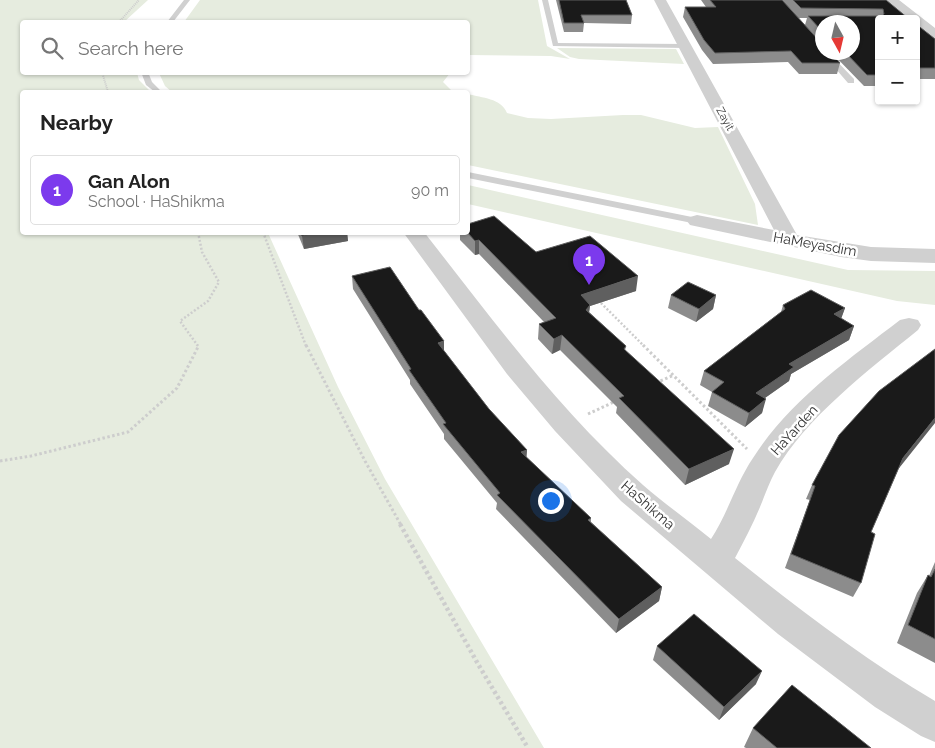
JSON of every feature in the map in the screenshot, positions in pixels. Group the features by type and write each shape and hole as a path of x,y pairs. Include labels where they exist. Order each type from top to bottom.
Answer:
{"street":[{"name":"Zayit","path":"660,0 782,223 788,239"},
{"path":"891,0 909,15"},
{"path":"920,24 935,35"},
{"name":"HaMeyasdim","path":"697,221 870,254 935,256"},
{"name":"HaShikma","path":"415,235 516,368 565,424 632,493 797,628 888,694 935,723"},
{"name":"HaYarden","path":"714,562 737,523 763,465 779,442 855,369 909,325"}],"lane":[{"path":"172,20 187,0"},
{"path":"545,0 555,45 685,46"},
{"path":"830,60 850,81"},
{"path":"145,75 149,83 156,90"},
{"path":"470,175 697,221"}],"path":[{"path":"121,20 139,0"},
{"path":"103,75 107,90"},
{"path":"0,461 31,456 128,432 177,388 198,347 180,321 208,301 219,282 202,252 199,235"},
{"path":"264,235 286,292 300,336 365,461 478,664 528,748"},
{"path":"601,303 763,465"},
{"path":"656,383 674,375"},
{"path":"565,424 619,400"}],"shaded area":[{"path":"0,0 148,0 126,20 20,20 20,75 138,75 139,80 149,90 20,90 20,235 269,235 338,387 385,479 544,748 0,748"},
{"path":"200,0 538,0 547,46 570,59 551,56 470,55 470,20 185,20"},
{"path":"557,48 676,49 684,64 579,59 570,57"},
{"path":"160,75 448,75 443,82 451,90 170,90 165,86"},
{"path":"470,94 496,101 507,113 528,118 551,119 641,115 695,128 718,127 755,204 758,225 470,165"},
{"path":"470,185 848,270 935,271 935,305 897,301 470,204"}],"building":[{"path":"559,0 626,0 632,15 581,15 584,23 564,23"},
{"path":"710,0 782,0 815,36 815,60 838,60 840,63 802,63 791,51 715,53 704,40 685,7 716,7"},
{"path":"793,0 886,0 904,15 883,15 883,9 801,8"},
{"path":"808,16 815,16 815,24"},
{"path":"860,16 875,16 875,75 867,75 853,60 860,60"},
{"path":"920,27 935,39 935,68 920,68"},
{"path":"494,216 536,252 590,236 638,276 581,295 590,305 586,310 626,346 624,349 734,449 689,469 619,398 624,396 562,335 554,339 539,324 556,318 479,240 475,241 470,235 470,223"},
{"path":"390,267 419,310 421,310 444,341 438,343 489,409 527,450 521,452 591,518 588,520 662,587 619,619 497,495 500,493 443,424 446,423 409,370 411,369 352,276"},
{"path":"688,282 716,295 699,309 671,295"},
{"path":"811,290 845,308 834,314 854,326 789,364 794,367 756,393 766,399 749,413 712,392 724,382 704,371 785,309 783,305"},
{"path":"935,349 935,418 903,458 871,532 875,534 861,583 791,554 815,486 812,485 839,435 879,391"},
{"path":"935,569 935,639 908,625 928,575 931,577"},
{"path":"694,614 762,671 724,707 657,646"},
{"path":"792,685 871,748 777,748 753,728"}],"place":[{"name":"Gan Alon","path":"589,285"}]}
